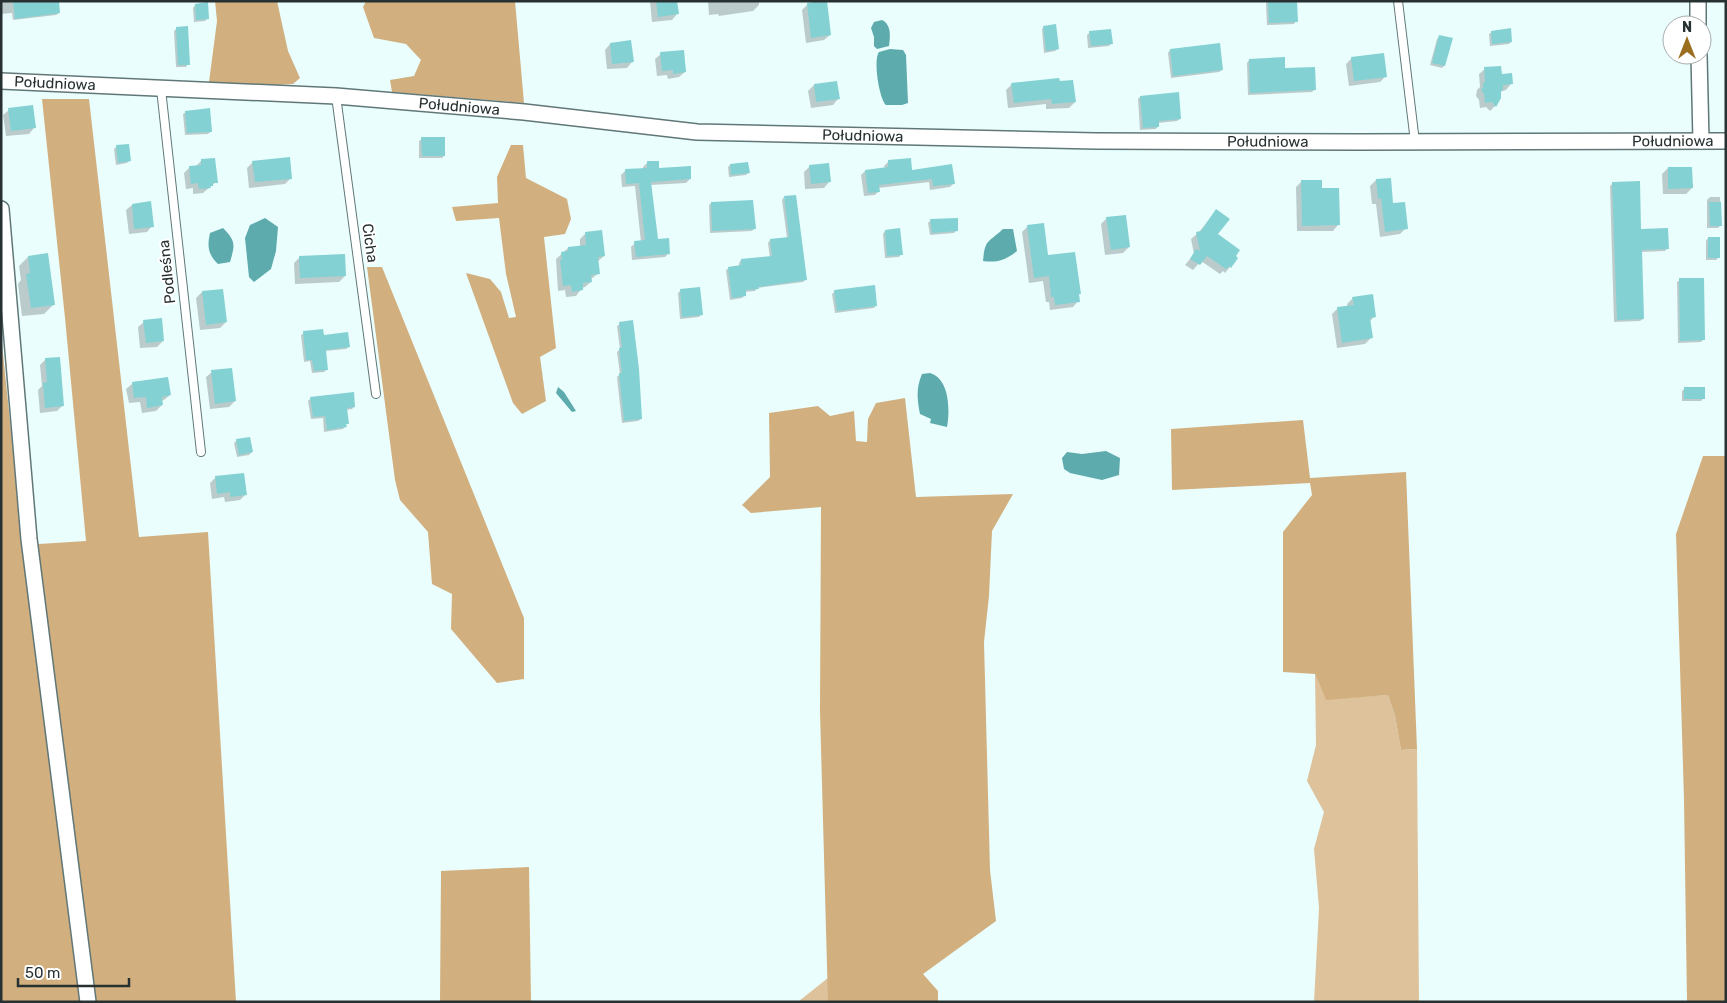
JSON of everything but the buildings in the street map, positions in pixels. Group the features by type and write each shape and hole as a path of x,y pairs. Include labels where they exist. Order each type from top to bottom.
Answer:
{"street":[{"path":"1698,1 1698,15"},
{"path":"1699,65 1701,141"},
{"name":"Południowa","path":"1,81 336,96 524,112 697,132 1096,141 1726,142"},
{"path":"1,209 29,539 88,1002"}],"lane":[{"path":"1398,1 1415,142"},
{"name":"Podleśna","path":"161,89 201,452"},
{"name":"Cicha","path":"336,96 376,394"}],"shaded area":[{"path":"215,1 277,1 288,51 300,78 293,84 258,86 209,82 217,21"},
{"path":"366,1 515,1 524,103 392,92 390,80 414,76 421,60 406,44 374,38 363,7"},
{"path":"42,99 89,99 139,537 208,532 236,1002 1,1002 1,335 23,545 86,541"},
{"path":"511,145 523,145 526,178 567,199 571,219 565,234 544,237 556,348 540,357 546,401 522,414 513,403 466,273 490,279 501,292 509,318 516,317 506,274 499,218 456,221 452,207 498,203 497,177"},
{"path":"367,267 382,267 524,618 524,679 497,683 451,629 452,594 432,584 428,532 400,500 395,480"},
{"path":"905,398 916,497 1013,494 992,531 989,596 984,642 990,870 996,921 923,974 938,991 938,1002 828,1002 820,711 821,507 751,513 742,505 770,477 769,413 818,406 830,416 854,411 856,441 867,442 868,419 876,403"},
{"path":"1303,420 1310,478 1406,472 1417,749 1401,750 1395,716 1388,695 1326,700 1315,674 1283,672 1283,532 1312,495 1310,483 1172,490 1171,429"},
{"path":"1703,456 1726,456 1726,1002 1687,1002 1684,800 1676,534"},
{"path":"1315,674 1326,699 1388,695 1395,716 1401,750 1417,749 1419,1002 1314,1002 1319,908 1314,849 1324,812 1307,781 1316,745"},
{"path":"529,867 531,1002 440,1002 441,871"},
{"path":"828,978 828,1002 799,1002 799,1001"}],"water":[{"path":"882,20 889,28 889,46 877,49 874,46 871,28 874,22"},
{"path":"890,49 903,50 906,55 908,103 902,105 886,105 879,87 877,56 879,52"},
{"path":"265,218 278,227 276,251 271,269 254,282 249,277 245,238 250,225"},
{"path":"223,228 232,240 233,251 230,262 218,264 210,253 209,238 210,233"},
{"path":"1003,229 1013,229 1017,251 1001,260 993,262 983,261 986,245"},
{"path":"930,373 937,376 945,389 948,404 947,427 930,423 931,419 920,414 919,384 922,374"},
{"path":"558,387 564,392 576,411 572,412 556,393"},
{"path":"1106,451 1120,458 1119,475 1102,480 1070,473 1064,469 1062,458 1067,452 1082,454"}]}
